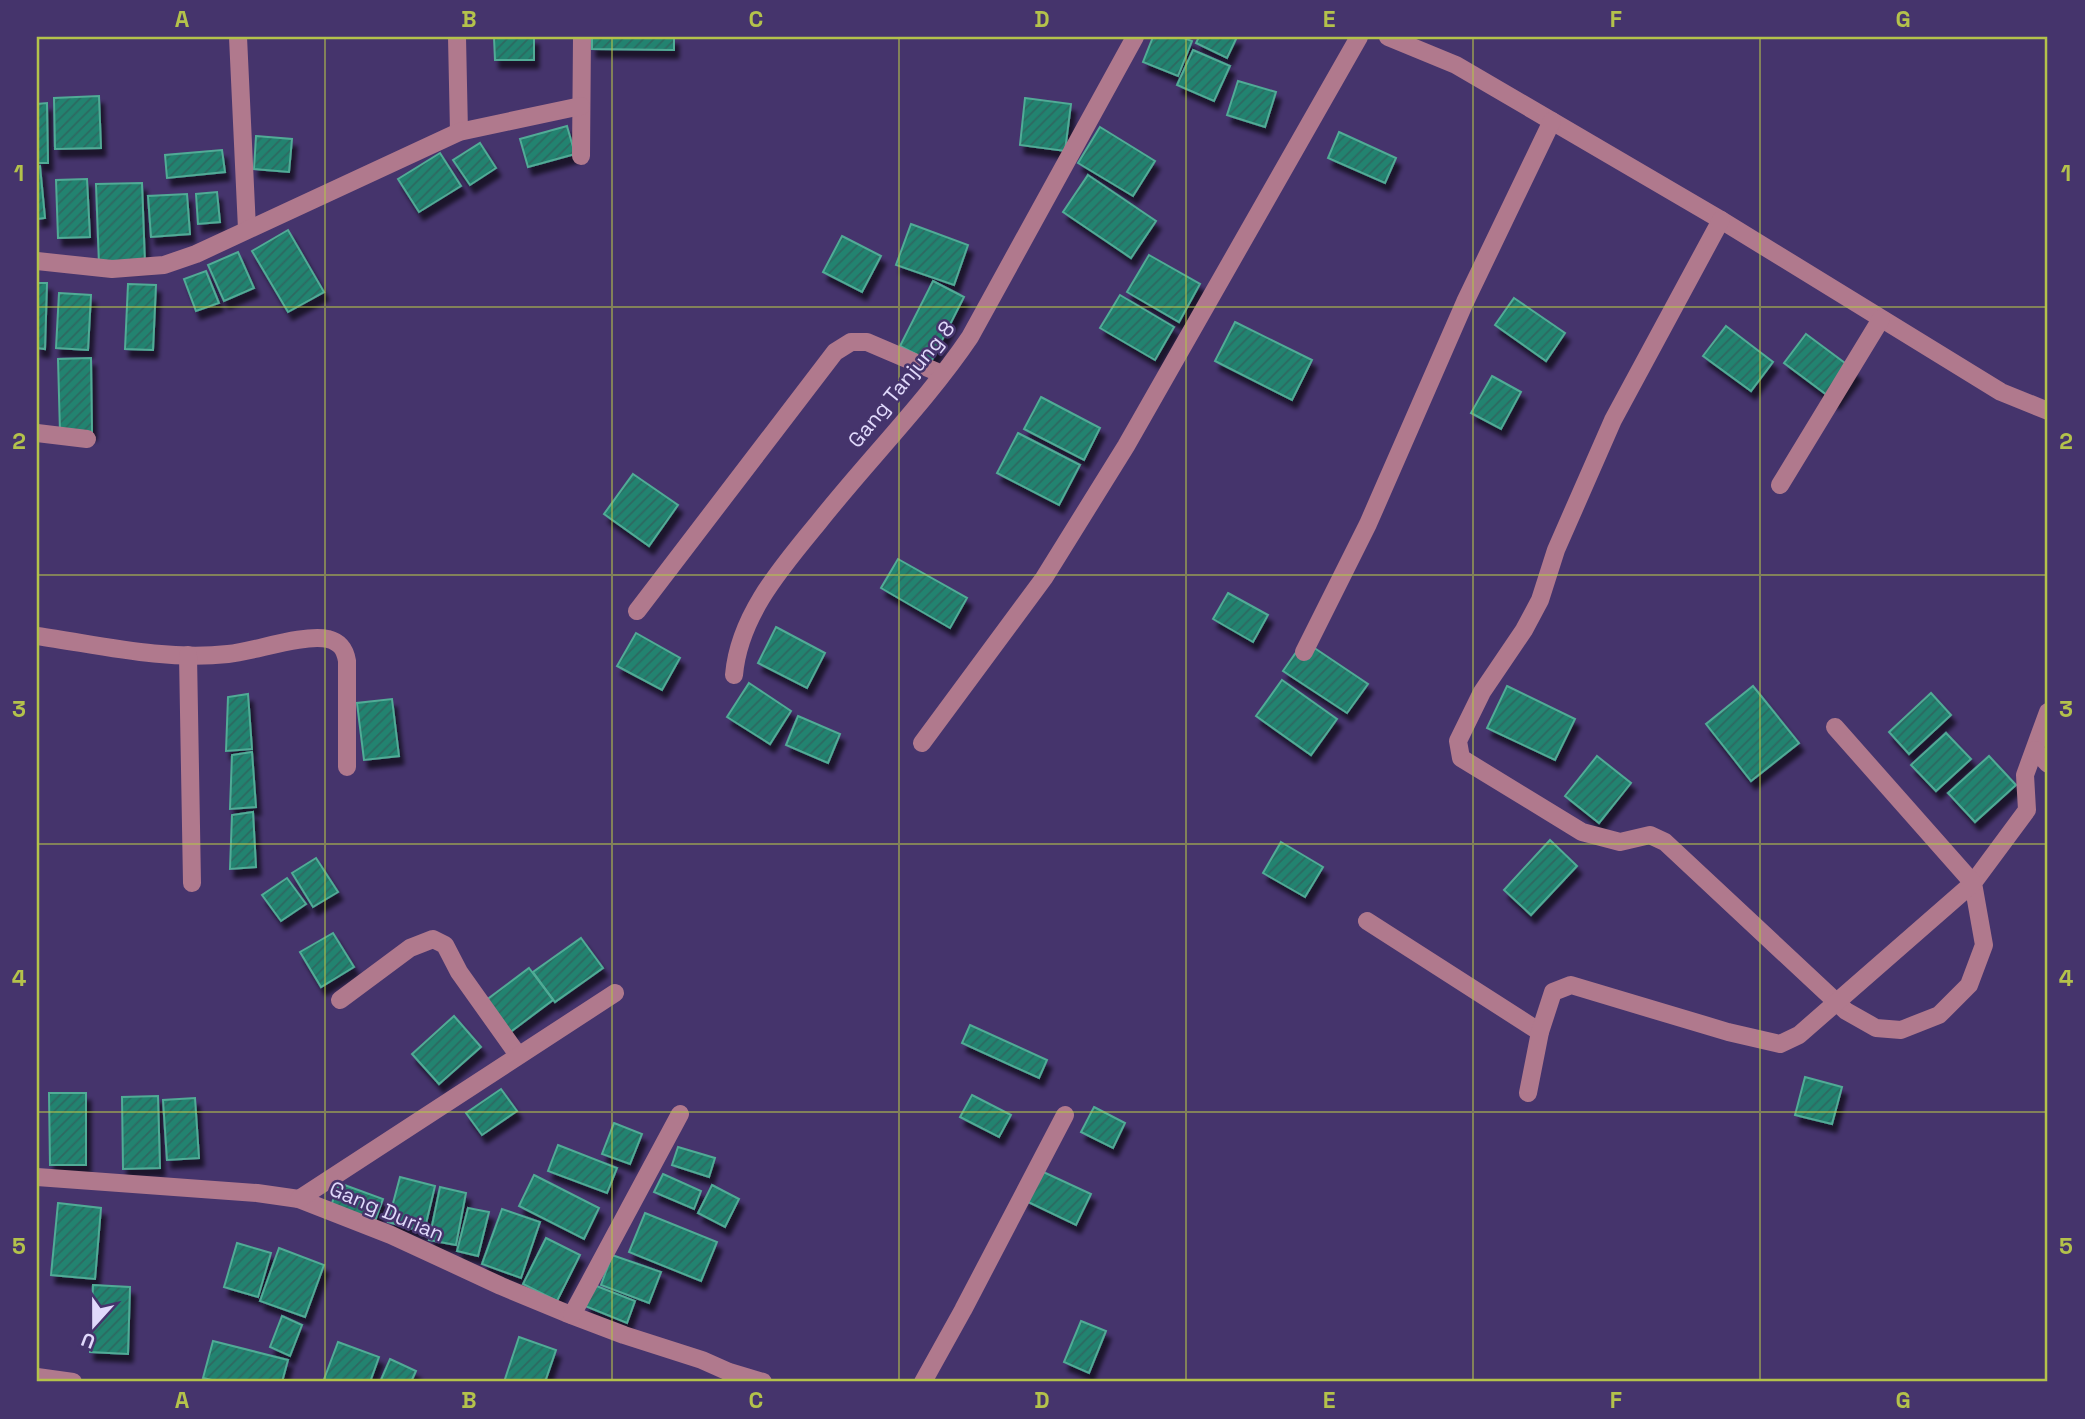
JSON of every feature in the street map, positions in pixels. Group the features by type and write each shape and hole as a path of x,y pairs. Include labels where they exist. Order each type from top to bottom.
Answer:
{"street":[{"path":"238,37 247,229"},
{"path":"457,37 459,132"},
{"path":"581,156 582,37"},
{"name":"Gang Tanjung 8","path":"734,675 736,652 765,591 970,337 1135,37"},
{"path":"922,743 1051,567 1126,446 1359,37"},
{"path":"1388,37 1456,65 1721,220 2001,393 2048,411"},
{"path":"37,261 112,269 164,265 196,254 459,132 581,106"},
{"path":"1304,652 1368,524 1465,302 1552,121"},
{"path":"1721,220 1613,420 1556,551 1540,600 1524,630 1482,692 1458,741 1461,758 1582,832 1620,842 1650,835 1665,842 1846,1011 1876,1028 1901,1030 1939,1015 1969,985 1984,946 1973,883 1835,727"},
{"path":"1780,485 1881,319"},
{"path":"637,611 835,352 851,342 867,342 942,374"},
{"path":"37,433 87,439"},
{"path":"37,636 165,655 227,654 315,638 338,643 346,652 347,661 347,767"},
{"path":"188,655 192,883"},
{"path":"1528,1093 1540,1032 1553,992 1571,985 1728,1032 1780,1044 1799,1035 1973,883 2027,810 2025,775 2048,712"},
{"path":"2035,750 2048,764"},
{"path":"1367,921 1540,1032"},
{"path":"340,1000 410,948 433,939 444,945 459,972 518,1055"},
{"path":"299,1199 615,993"},
{"path":"572,1315 680,1114"},
{"path":"923,1382 1065,1115"},
{"name":"Gang Durian","path":"37,1177 257,1193 299,1199 391,1235 501,1286 572,1315 763,1382"},
{"path":"37,1377 73,1382"}],"building":[{"path":"494,37 534,37 534,60 495,60"},
{"path":"592,37 674,37 674,50 592,49"},
{"path":"1153,37 1181,37 1192,41 1178,76 1143,62"},
{"path":"1199,37 1237,37 1227,58 1196,43"},
{"path":"1193,50 1230,66 1214,101 1177,85"},
{"path":"1238,81 1276,92 1265,127 1227,115"},
{"path":"99,96 101,148 55,149 54,98"},
{"path":"1025,98 1071,104 1065,151 1020,145"},
{"path":"47,103 48,163 37,163 37,104"},
{"path":"567,126 575,154 528,167 520,139"},
{"path":"1100,127 1155,161 1133,196 1078,163"},
{"path":"1339,132 1396,158 1385,183 1328,158"},
{"path":"256,136 292,139 289,172 254,169"},
{"path":"480,143 496,168 470,185 453,160"},
{"path":"222,150 225,172 167,178 165,155"},
{"path":"440,153 461,186 419,212 398,179"},
{"path":"40,166 45,218 37,219 37,167"},
{"path":"1088,175 1156,221 1131,258 1063,212"},
{"path":"87,179 90,237 58,238 56,180"},
{"path":"142,183 145,264 99,265 96,184"},
{"path":"217,192 220,222 198,224 196,194"},
{"path":"187,194 190,234 151,237 148,196"},
{"path":"911,224 968,245 954,285 896,265"},
{"path":"288,230 324,292 288,312 252,251"},
{"path":"842,236 881,256 862,292 823,272"},
{"path":"238,252 254,288 224,301 208,265"},
{"path":"1149,255 1200,284 1179,322 1127,292"},
{"path":"206,271 219,303 196,311 184,279"},
{"path":"933,281 964,297 931,362 900,346"},
{"path":"37,283 47,283 45,349 37,348"},
{"path":"128,284 156,285 153,350 125,349"},
{"path":"59,293 91,295 88,350 56,348"},
{"path":"1120,295 1174,327 1155,360 1100,328"},
{"path":"1514,298 1565,333 1546,361 1495,325"},
{"path":"1235,322 1312,360 1292,400 1215,361"},
{"path":"1726,326 1773,362 1751,391 1703,356"},
{"path":"1806,334 1857,372 1835,401 1784,363"},
{"path":"91,358 92,432 60,432 58,359"},
{"path":"1492,376 1521,392 1501,429 1471,413"},
{"path":"1041,397 1100,428 1084,460 1024,429"},
{"path":"1018,433 1080,465 1059,505 997,473"},
{"path":"633,474 678,505 649,546 604,514"},
{"path":"898,559 967,598 950,628 881,588"},
{"path":"1228,593 1268,615 1253,642 1213,619"},
{"path":"776,627 825,653 807,688 758,663"},
{"path":"636,633 680,658 662,690 617,666"},
{"path":"1304,641 1368,684 1347,713 1283,671"},
{"path":"1282,680 1337,719 1311,755 1256,716"},
{"path":"749,683 791,711 770,744 727,717"},
{"path":"1507,686 1575,719 1555,760 1487,728"},
{"path":"1753,686 1799,743 1751,781 1706,724"},
{"path":"1931,693 1951,715 1909,754 1889,732"},
{"path":"248,694 252,749 226,751 228,697"},
{"path":"392,699 399,756 364,760 357,703"},
{"path":"798,716 840,734 828,763 786,745"},
{"path":"1946,733 1971,759 1936,791 1911,765"},
{"path":"252,752 256,807 230,809 232,755"},
{"path":"1597,756 1631,783 1599,823 1565,796"},
{"path":"1989,756 2016,785 1975,822 1948,793"},
{"path":"253,812 256,867 230,869 232,815"},
{"path":"1550,840 1577,866 1531,915 1504,890"},
{"path":"1281,842 1323,867 1305,897 1263,873"},
{"path":"316,858 338,892 313,907 292,873"},
{"path":"287,878 306,904 281,921 262,895"},
{"path":"333,933 354,967 321,987 300,952"},
{"path":"581,938 603,968 555,1002 533,972"},
{"path":"529,968 553,1000 509,1033 485,1001"},
{"path":"454,1016 481,1047 439,1084 412,1054"},
{"path":"970,1025 1047,1060 1039,1078 962,1043"},
{"path":"1805,1077 1842,1087 1832,1124 1795,1115"},
{"path":"501,1089 517,1111 482,1135 466,1113"},
{"path":"49,1093 86,1093 86,1165 50,1165"},
{"path":"972,1095 1011,1115 999,1137 960,1117"},
{"path":"158,1096 160,1168 123,1169 122,1097"},
{"path":"195,1098 199,1158 167,1160 163,1100"},
{"path":"1094,1107 1125,1123 1113,1148 1081,1132"},
{"path":"614,1123 642,1134 630,1164 602,1154"},
{"path":"558,1145 617,1168 607,1193 548,1171"},
{"path":"678,1147 715,1158 709,1177 672,1165"},
{"path":"1039,1170 1091,1194 1076,1225 1024,1200"},
{"path":"663,1174 701,1191 694,1209 654,1192"},
{"path":"534,1175 599,1208 584,1239 519,1206"},
{"path":"400,1177 435,1186 424,1232 388,1222"},
{"path":"339,1183 383,1199 375,1221 331,1206"},
{"path":"712,1185 739,1199 725,1227 698,1213"},
{"path":"440,1187 466,1193 456,1245 429,1240"},
{"path":"58,1203 101,1208 95,1279 51,1275"},
{"path":"468,1208 489,1212 478,1256 457,1251"},
{"path":"502,1209 540,1222 521,1278 482,1264"},
{"path":"645,1213 717,1242 701,1281 629,1252"},
{"path":"546,1238 580,1255 557,1301 523,1284"},
{"path":"237,1243 271,1253 258,1297 224,1287"},
{"path":"279,1248 324,1265 305,1317 260,1301"},
{"path":"612,1255 661,1272 649,1303 601,1285"},
{"path":"93,1285 130,1287 128,1354 90,1352"},
{"path":"594,1285 635,1301 627,1323 585,1306"},
{"path":"282,1316 302,1325 290,1356 270,1347"},
{"path":"1081,1321 1106,1331 1089,1373 1064,1362"},
{"path":"519,1337 556,1350 545,1382 504,1382"},
{"path":"213,1341 288,1360 282,1382 221,1382 203,1378"},
{"path":"338,1342 379,1357 370,1382 323,1382"},
{"path":"390,1359 416,1371 411,1382 380,1382"}]}
